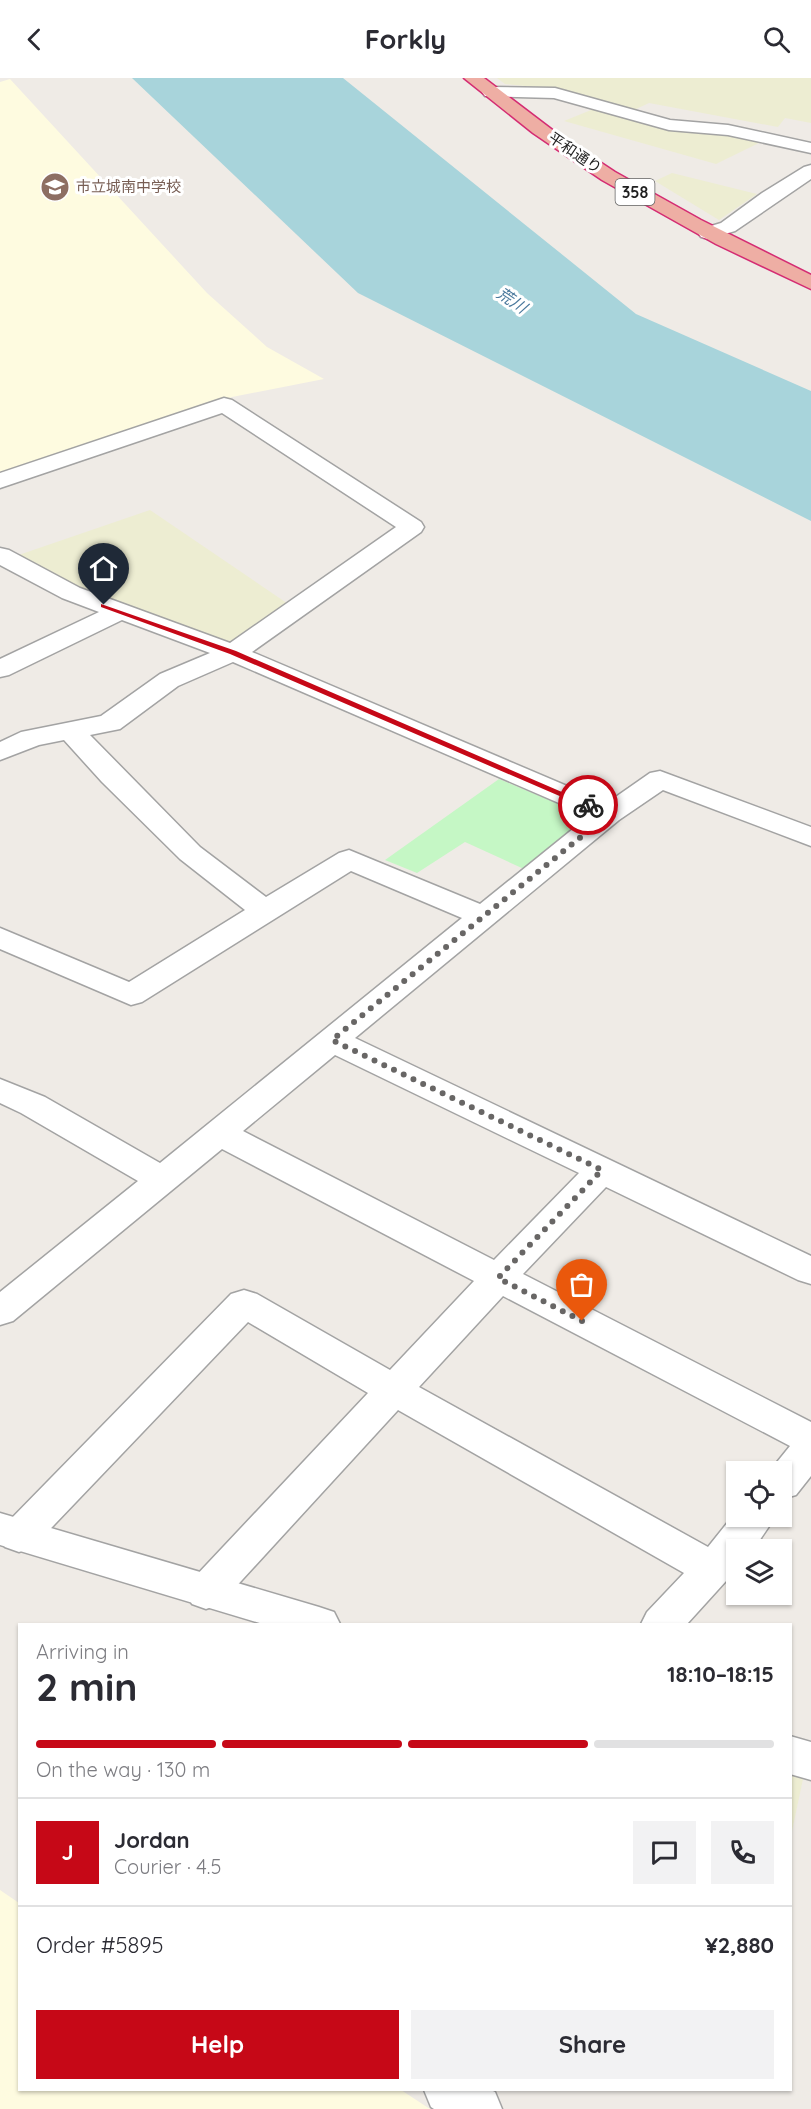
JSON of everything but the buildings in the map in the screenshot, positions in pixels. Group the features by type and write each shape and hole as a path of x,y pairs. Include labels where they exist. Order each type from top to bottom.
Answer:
{"highway":[{"name":"平和通り","path":"473,78 580,157 708,233 811,283"}],"street":[{"path":"491,92 555,93 669,124 729,130 811,148"},
{"path":"708,233 728,227 769,197 811,171"},
{"path":"0,481 224,405 411,527 233,653 169,680 110,723 31,738 0,752"},
{"path":"0,555 71,593 233,653 609,814"},
{"path":"0,669 121,611"},
{"path":"72,732 112,776 190,853 265,911"},
{"path":"0,1312 609,814 660,779 811,837"},
{"path":"0,937 131,995 349,859 483,916"},
{"path":"332,1040 811,1271"},
{"path":"0,1090 33,1105 162,1179"},
{"path":"219,1133 811,1439"},
{"path":"206,1592 498,1278 602,1170"},
{"path":"315,1623 9,1532 243,1303 713,1570"},
{"path":"792,1472 811,1448"},
{"path":"663,1623 713,1570 747,1527"},
{"path":"792,1756 811,1761"},
{"path":"450,2091 478,2109"}],"shaded area":[{"name":"市立城南中学校","path":"10,79 207,293 267,347 324,379 232,397 0,479 0,82"},
{"path":"0,1890 18,1902 18,2091 403,2091 430,2109 0,2109"}],"green space":[{"path":"497,78 811,78 811,123 785,118 778,127 649,103 634,110 561,90 505,84"},
{"path":"596,108 763,141 716,164 564,121"},
{"path":"672,173 757,194 719,220 655,181"},
{"path":"150,510 297,610 233,653 7,559"},
{"path":"499,779 599,821 535,874 465,842 417,873 385,860"},
{"path":"792,1755 807,1760 792,1831"}],"water":[{"name":"荒川","path":"132,78 343,78 636,314 811,391 811,521 358,293"}],"way so far":[{"path":"582,1321 498,1278 602,1170 332,1040 609,814 588,805"}],"place":[{"name":"市立城南中学校","path":"55,187"}],"route":[{"path":"104,605 233,653 588,805"}]}
